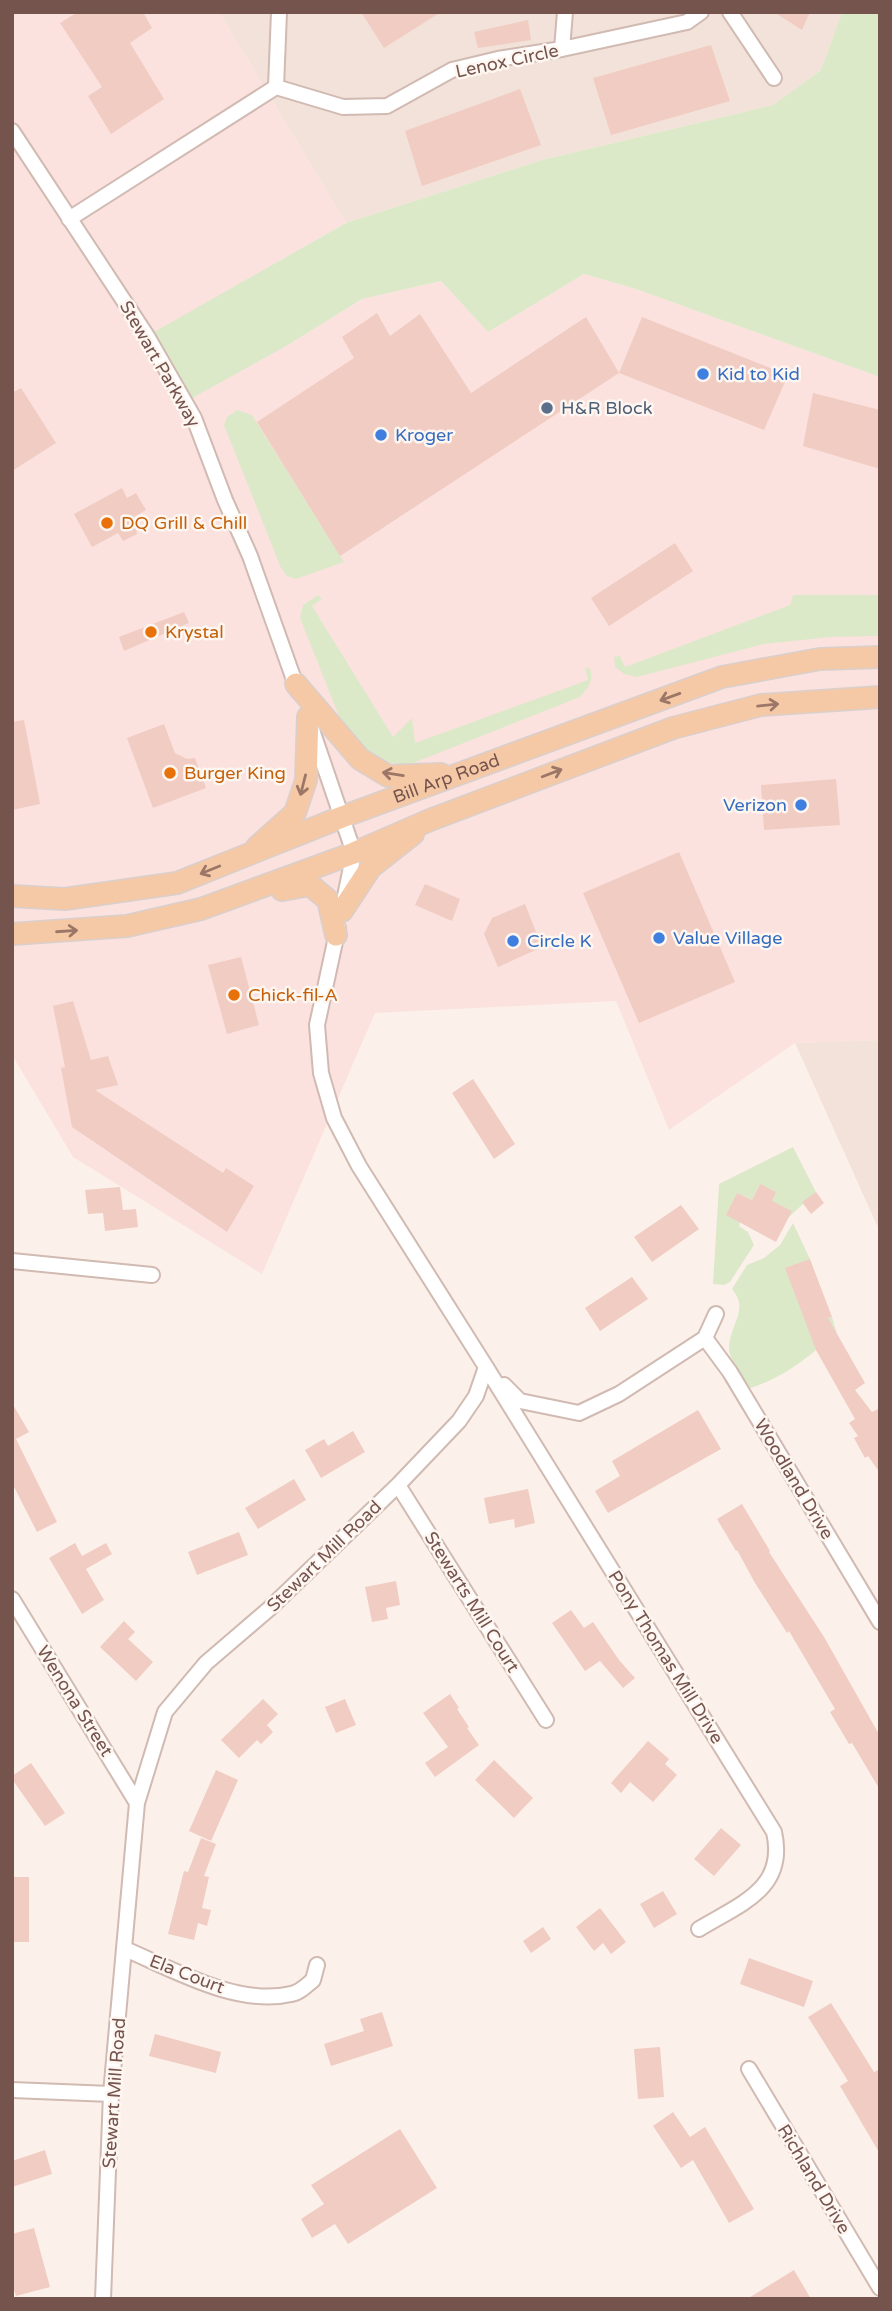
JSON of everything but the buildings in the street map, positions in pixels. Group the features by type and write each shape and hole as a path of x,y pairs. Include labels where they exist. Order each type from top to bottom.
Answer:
{"main road":[{"name":"Bill Arp Road","path":"12,896 65,899 177,883 342,817 722,677 820,659 880,657"},
{"path":"296,684 360,759 388,776 460,774"},
{"name":"Bill Arp Road","path":"12,933 127,926 201,909 354,853 430,820 673,728 761,705 880,697"},
{"path":"246,856 295,813 306,780 307,718"},
{"path":"342,911 372,867 430,820"},
{"path":"201,909 310,885 328,900 336,935"}],"street":[{"path":"69,219 276,87 279,12"},
{"path":"562,50 565,12"},
{"name":"Lenox Circle","path":"276,87 344,107 387,106 452,70 562,50 687,22 701,12"},
{"path":"730,12 774,78"},
{"name":"Stewart Parkway","path":"12,131 148,336 194,418 225,500 250,555 354,853"},
{"path":"354,853 317,1026 321,1073 334,1118 359,1166 486,1367 520,1401 579,1413 619,1394 705,1338 716,1314"},
{"path":"12,1261 152,1275"},
{"name":"Woodland Drive","path":"705,1338 730,1372 880,1622"},
{"name":"Stewart Mill Road","path":"103,2299 111,2094 138,1803 165,1712 206,1663 269,1609 398,1485 459,1421 476,1396 486,1367"},
{"name":"Pony Thomas Mill Drive","path":"486,1367 774,1832 777,1862 762,1889 699,1929"},
{"name":"Stewarts Mill Court","path":"398,1485 546,1720"},
{"name":"Wenona Street","path":"15,1609 138,1803"},
{"name":"Ela Court","path":"125,1949 210,1986 264,1998 293,1994 313,1980 317,1965"},
{"name":"Richland Drive","path":"749,2069 880,2288"},
{"path":"12,2090 111,2094"}],"shaded area":[{"path":"12,12 219,12 346,223 148,336 288,345 362,299 441,281 488,332 584,274 636,289 880,377 880,1040 795,1043 669,1130 616,1001 375,1013 262,1274 73,1157 12,1055"},
{"path":"219,12 842,12 821,70 773,105 542,160 346,223"},
{"path":"880,1040 880,1232 795,1043"}],"green space":[{"path":"842,12 880,12 880,377 636,289 584,274 488,332 441,281 362,299 288,345 185,402 147,336 346,223 542,160 773,105 821,70"},
{"path":"237,410 252,415 344,562 296,579 287,576 281,568 224,425 227,417"},
{"path":"318,595 322,599 312,606 393,737 412,718 415,743 588,680 585,667 590,669 591,681 580,697 408,765 380,760 364,753 345,731 300,618 303,605"},
{"path":"793,595 880,595 880,636 831,637 764,644 637,677 624,674 615,667 614,657 620,656 625,667 790,605"},
{"path":"793,1147 816,1192 788,1218 760,1184 752,1200 737,1193 727,1215 740,1222 739,1226 748,1232 754,1245 730,1282 724,1285 713,1284 719,1184"},
{"path":"793,1223 810,1259 807,1325 832,1317 837,1334 815,1347 816,1350 785,1372 750,1388 734,1363 729,1348 739,1311 737,1297 732,1289 747,1265 764,1258 780,1245"}],"place":[{"name":"Kid to Kid","path":"703,374"},
{"name":"H&R Block","path":"547,408"},
{"name":"Kroger","path":"381,435"},
{"name":"DQ Grill & Chill","path":"107,523"},
{"name":"Krystal","path":"151,632"},
{"name":"Burger King","path":"170,773"},
{"name":"Verizon","path":"801,805"},
{"name":"Value Village","path":"659,938"},
{"name":"Circle K","path":"513,941"},
{"name":"Chick-fil-A","path":"234,995"}]}
